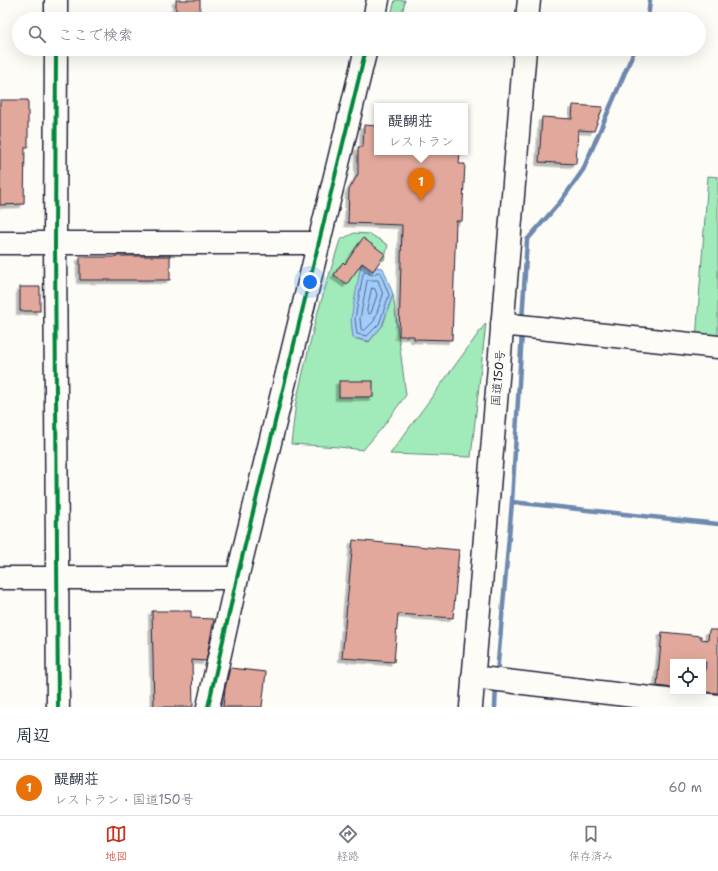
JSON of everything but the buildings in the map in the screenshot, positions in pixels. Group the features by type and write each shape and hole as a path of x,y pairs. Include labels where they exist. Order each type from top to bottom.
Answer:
{"main road":[{"path":"56,0 56,12"},
{"path":"375,12 378,0"},
{"path":"528,12 529,0"},
{"path":"56,56 56,577 58,707"},
{"path":"208,707 237,578 364,56"},
{"name":"国道150号","path":"471,707 524,56"},
{"path":"0,243 319,243"},
{"path":"502,324 718,348"},
{"path":"0,578 237,578"},
{"path":"473,677 718,706"}],"green space":[{"path":"395,0 405,0 402,12 392,12"},
{"path":"708,176 718,177 718,342 696,340"},
{"path":"354,233 370,234 388,245 384,260 361,265 352,327 353,338 369,342 383,325 393,294 406,395 382,428 363,450 291,444 296,402 316,318 340,240"},
{"path":"486,323 471,457 390,454"}],"water":[{"path":"361,264 372,272 376,267 383,268 393,294 382,326 369,341 353,338 351,319"}],"waterway":[{"path":"649,12 650,0"},
{"path":"522,321 527,240 561,201 583,170 632,56"},
{"path":"497,674 512,502 522,332"},
{"path":"512,502 718,524"},
{"path":"495,707 496,685"}],"cycle path":[{"path":"56,56 55,243 58,707"},
{"path":"208,707 237,578 364,56"}],"place":[{"name":"醍醐荘","path":"421,201"}]}
